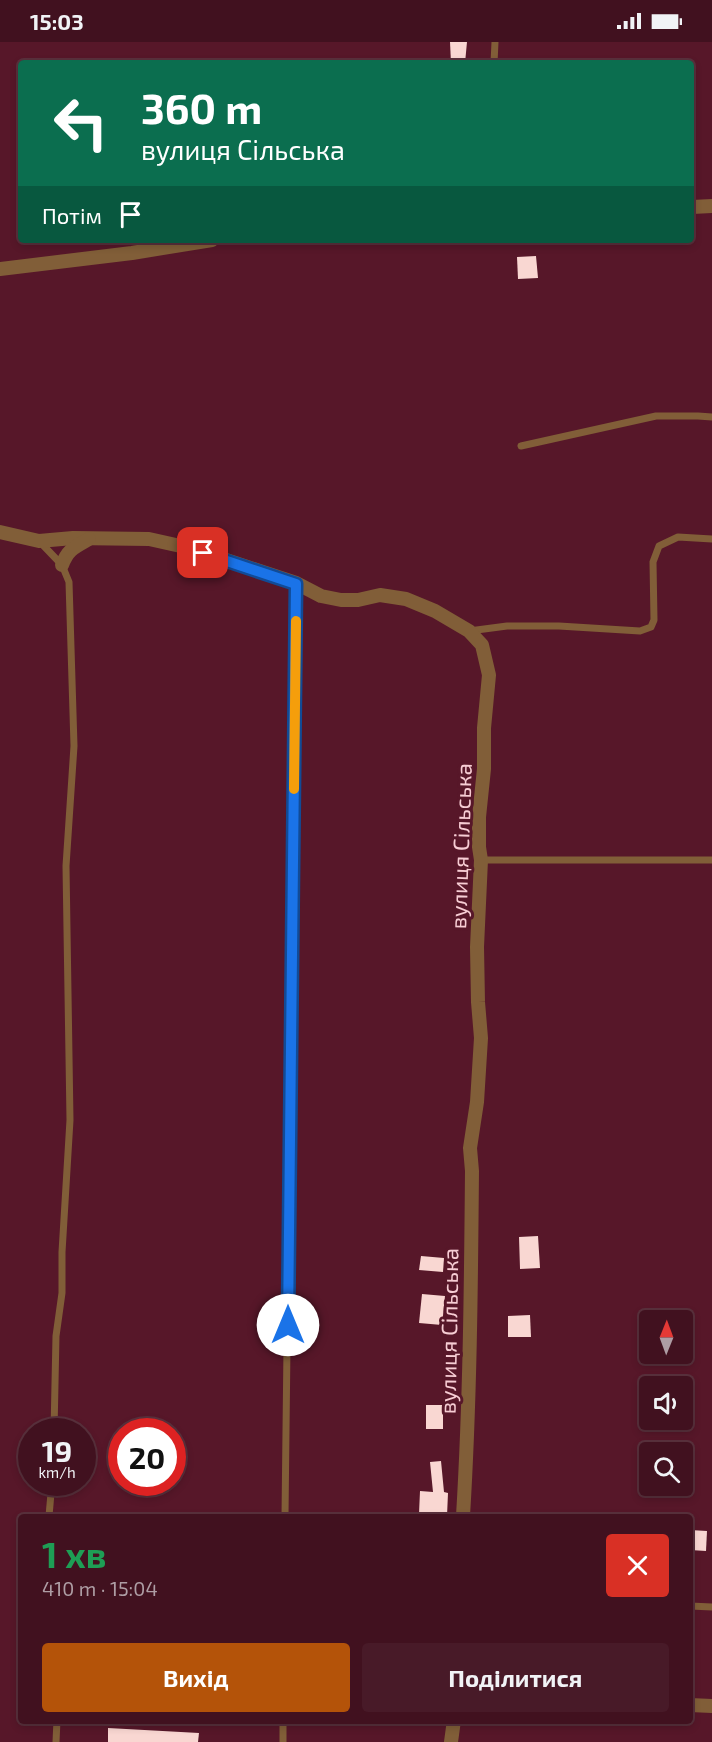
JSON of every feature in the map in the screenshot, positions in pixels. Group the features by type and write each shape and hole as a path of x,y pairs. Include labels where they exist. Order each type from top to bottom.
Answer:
{"street":[{"path":"694,207 712,206"},
{"path":"0,269 194,243"},
{"name":"вулиця Сільська","path":"0,532 39,541 91,538 149,539 220,558 296,584 321,596 341,600 358,600 380,595 406,599 435,611 469,631 482,645 489,675 484,728 479,847 481,860 477,947 481,1038 477,1102 470,1148 472,1171 471,1320 463,1514"},
{"path":"62,565 66,554 91,538"},
{"path":"693,1705 712,1706"},
{"path":"451,1742 453,1724"}],"lane":[{"path":"494,60 495,42"},
{"path":"521,446 656,416 712,417"},
{"path":"469,631 507,626 559,626 640,631 647,629 651,627 654,620 653,562 659,546 678,537 712,539"},
{"path":"39,541 62,565 69,582 74,746 66,867 69,1120 62,1293 56,1336 54,1418"},
{"path":"285,1514 296,584"},
{"path":"481,860 712,861"},
{"path":"49,1514 50,1496"},
{"path":"693,1606 712,1607"},
{"path":"56,1742 57,1724"},
{"path":"283,1724 283,1742"}],"building":[{"path":"450,42 467,42 465,60 451,60"},
{"path":"536,256 538,278 518,279 517,257"},
{"path":"538,1236 540,1268 520,1269 519,1237"},
{"path":"421,1256 444,1258 443,1272 419,1270"},
{"path":"422,1294 445,1296 442,1325 419,1323"},
{"path":"530,1315 531,1337 508,1337 508,1316"},
{"path":"426,1405 443,1405 443,1429 426,1429"},
{"path":"441,1461 444,1492 448,1493 447,1514 419,1514 420,1491 433,1492 430,1462"},
{"path":"693,1530 707,1531 706,1551 693,1550"},
{"path":"108,1728 199,1733 198,1742 108,1742"}],"slow traffic":[{"path":"294,789 296,621"}],"route":[{"path":"203,553 296,584 288,1325"}]}
